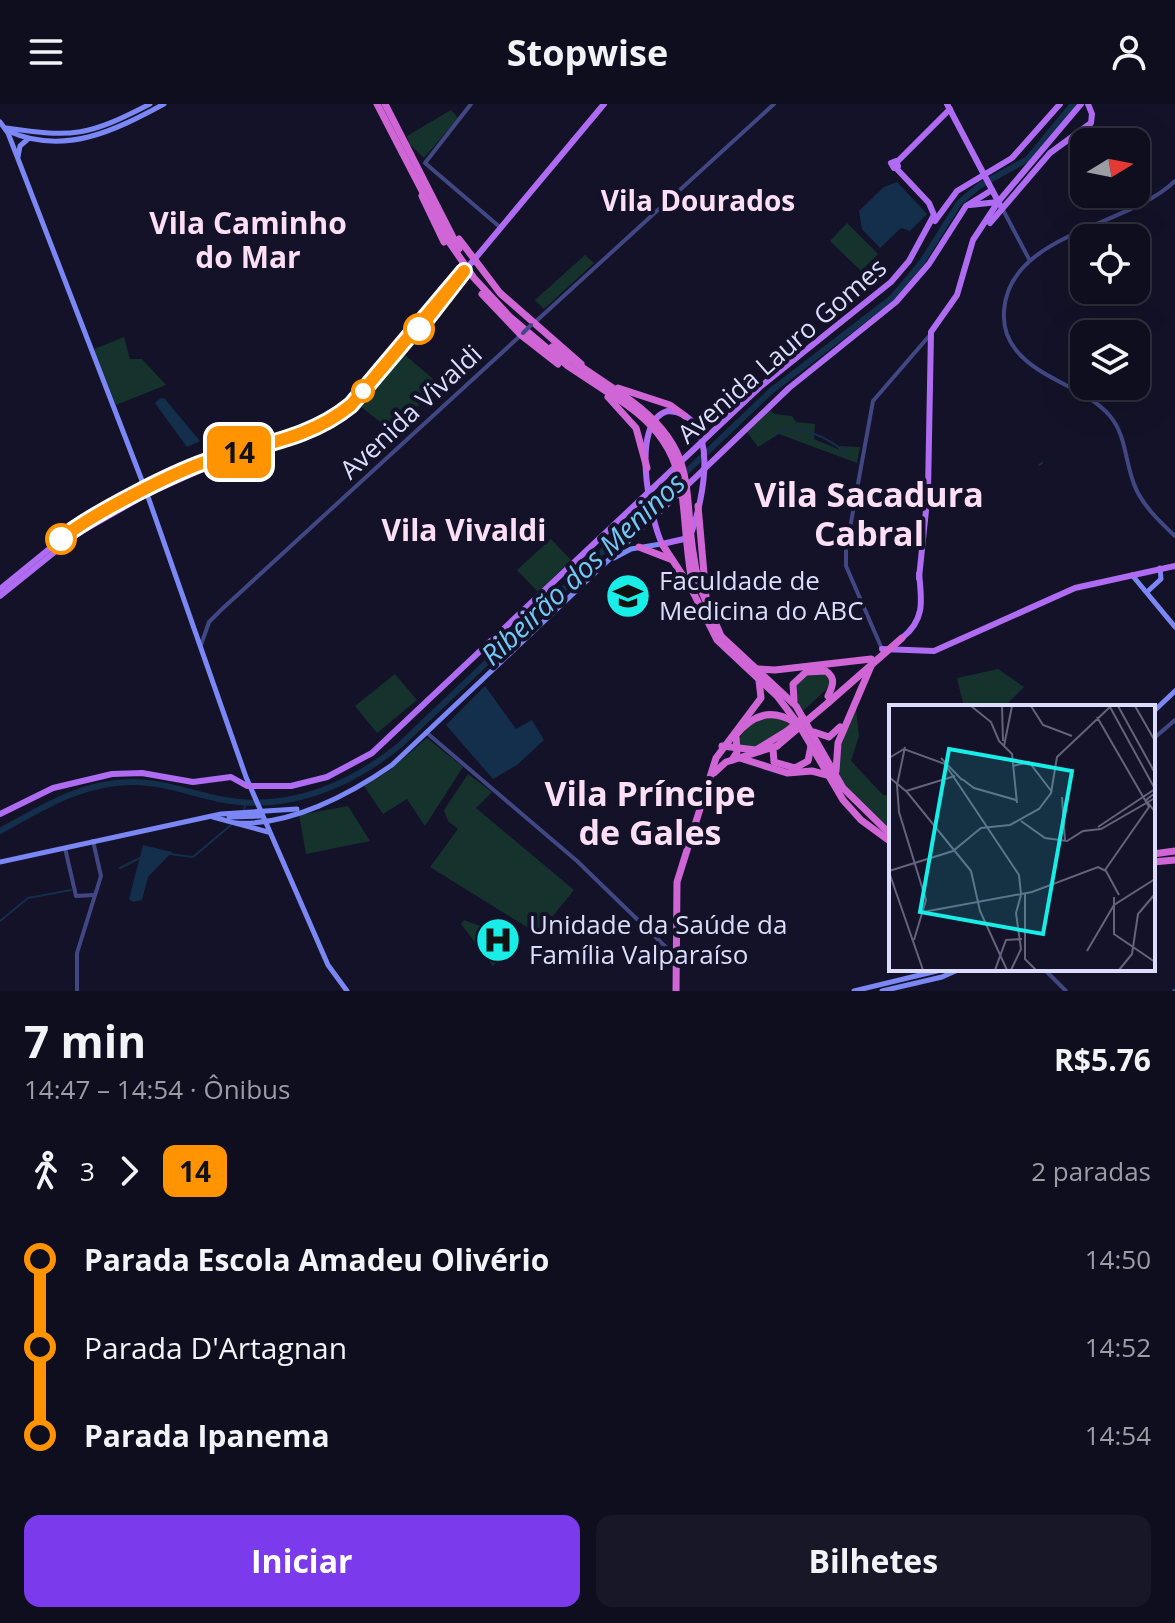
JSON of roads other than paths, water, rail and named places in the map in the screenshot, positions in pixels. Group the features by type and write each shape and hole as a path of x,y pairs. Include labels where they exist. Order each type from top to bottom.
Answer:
{"highway":[{"path":"380,105 447,239 474,278 510,317 590,377"},
{"path":"380,105 472,261 532,324 590,377 636,428 647,468"},
{"path":"417,177 427,210 464,270 522,334 568,371 670,405 685,416"},
{"path":"432,195 467,262 491,292 550,346 590,377"},
{"path":"609,385 649,420 672,452 678,472 691,576 698,601"},
{"path":"601,390 619,396 657,420 678,451 700,587 721,636 796,706 811,729 832,777 889,833"},
{"path":"698,506 707,606"},
{"path":"662,544 698,601 717,640 758,672 799,725 861,820 889,841"},
{"path":"639,547 674,562"},
{"path":"710,782 716,769 774,745 885,650 900,644"},
{"path":"758,672 871,662"},
{"path":"832,777 838,743 871,662"},
{"path":"796,706 792,687 799,676 809,671 823,670 831,675 833,685 829,699"},
{"path":"674,991 677,886 721,749 760,700 763,689 758,672"},
{"path":"811,729 826,737 837,732 848,705 844,699 829,699"},
{"path":"760,700 765,707 763,714"},
{"path":"733,760 737,733 763,714 779,714 799,725"},
{"path":"774,745 774,762 795,768 809,759 811,744"},
{"path":"721,749 752,751 774,745"},
{"path":"721,749 733,760 787,773 812,771 832,777"},
{"path":"1155,854 1175,851"},
{"path":"1155,862 1175,860"}],"main road":[{"path":"3,127 40,134 72,134 105,127 150,104"},
{"path":"3,127 29,139 73,141 96,137 164,104"},
{"path":"231,456 243,456 282,443 325,423 351,405 604,104"},
{"name":"Avenida Lauro Gomes","path":"0,814 53,788 117,773 142,773 193,782 231,777 250,789 312,786 373,756 772,381 893,285 911,263 947,202 1022,149 1060,104"},
{"path":"947,202 938,208 929,203 897,165 949,106 1001,203"},
{"path":"900,644 916,626 921,613 916,554 928,424 931,333 957,295 969,250 976,237 1001,203 1011,188 1078,107 1088,106 1091,123 1050,153 1001,203 966,206"},
{"path":"125,125 127,116"},
{"path":"3,127 19,161 146,493 261,817 328,965 347,991"},
{"path":"11,142 21,144 29,139"},
{"path":"19,161 21,144"},
{"name":"Avenida Lauro Gomes","path":"261,817 318,805 344,795 382,772 427,733 616,554 652,515 692,482 789,388 896,302 929,264 966,206 993,188 1011,188"},
{"name":"Avenida Lauro Gomes","path":"703,445 770,378 893,280 932,220 934,214 929,203"},
{"path":"668,411 685,416 703,445 706,469 692,531 681,540 662,544 648,497 649,430 654,419 668,411"},
{"path":"0,589 74,529 201,463 282,443"},
{"path":"243,456 250,450"},
{"path":"706,459 716,458"},
{"path":"692,482 702,487"},
{"path":"0,596 77,534 146,493"},
{"path":"657,531 681,540"},
{"name":"Avenida Lauro Gomes","path":"616,554 662,544"},
{"path":"900,644 936,651 1075,588 1175,566"},
{"path":"1147,592 1161,579 1160,568"},
{"path":"1132,575 1175,627"},
{"path":"1155,710 1175,691"},
{"path":"0,862 210,816 261,817"},
{"path":"210,816 268,832"},
{"path":"236,823 261,817"},
{"path":"854,991 937,971"},
{"path":"882,991 956,971"}],"street":[{"path":"471,104 425,163 501,228"},
{"name":"Avenida Vivaldi","path":"200,648 209,622 221,610 774,104"},
{"path":"1175,181 1155,196 1029,259 1007,295 1004,317 1007,338 1032,367 1101,407 1119,431 1136,489 1175,536"},
{"path":"1001,203 1029,259"},
{"path":"885,650 846,566 849,532 868,416 878,396 931,333"},
{"path":"1155,737 1175,720"},
{"path":"427,733 585,868 674,956"},
{"path":"77,991 77,953 101,876 93,841"},
{"path":"65,848 76,896 93,895"},
{"path":"1046,971 1066,991"}],"water":[{"path":"897,182 927,214 910,231 901,228 880,248 862,229 859,211 884,187"},
{"path":"161,398 200,441 187,447 155,403"},
{"path":"485,686 516,729 532,720 544,740 517,765 493,779 446,725"},
{"path":"143,845 172,852 148,877 142,900 133,902 129,899"}],"waterway":[{"name":"Ribeirão dos Meninos","path":"0,831 62,798 112,783 152,783 219,799 269,802 316,793 381,760 771,391 892,298 922,262 959,203 979,186 1028,159 1073,104"},
{"path":"775,434 783,430 802,430 822,437 846,453"},
{"path":"244,810 246,802"},
{"path":"170,854 193,857 231,825"},
{"path":"120,868 140,858"},
{"path":"0,921 28,898 71,890"}],"place":[{"name":"Faculdade de Medicina do ABC","path":"628,596"},
{"name":"Unidade da Saúde da Família Valparaíso","path":"498,940"}],"district":[{"name":"Vila Dourados","path":"698,201"},
{"name":"Vila Caminho do Mar","path":"248,241"},
{"name":"Vila Sacadura Cabral","path":"869,514"},
{"name":"Vila Vivaldi","path":"464,531"},
{"name":"Vila Príncipe de Gales","path":"650,814"}]}
